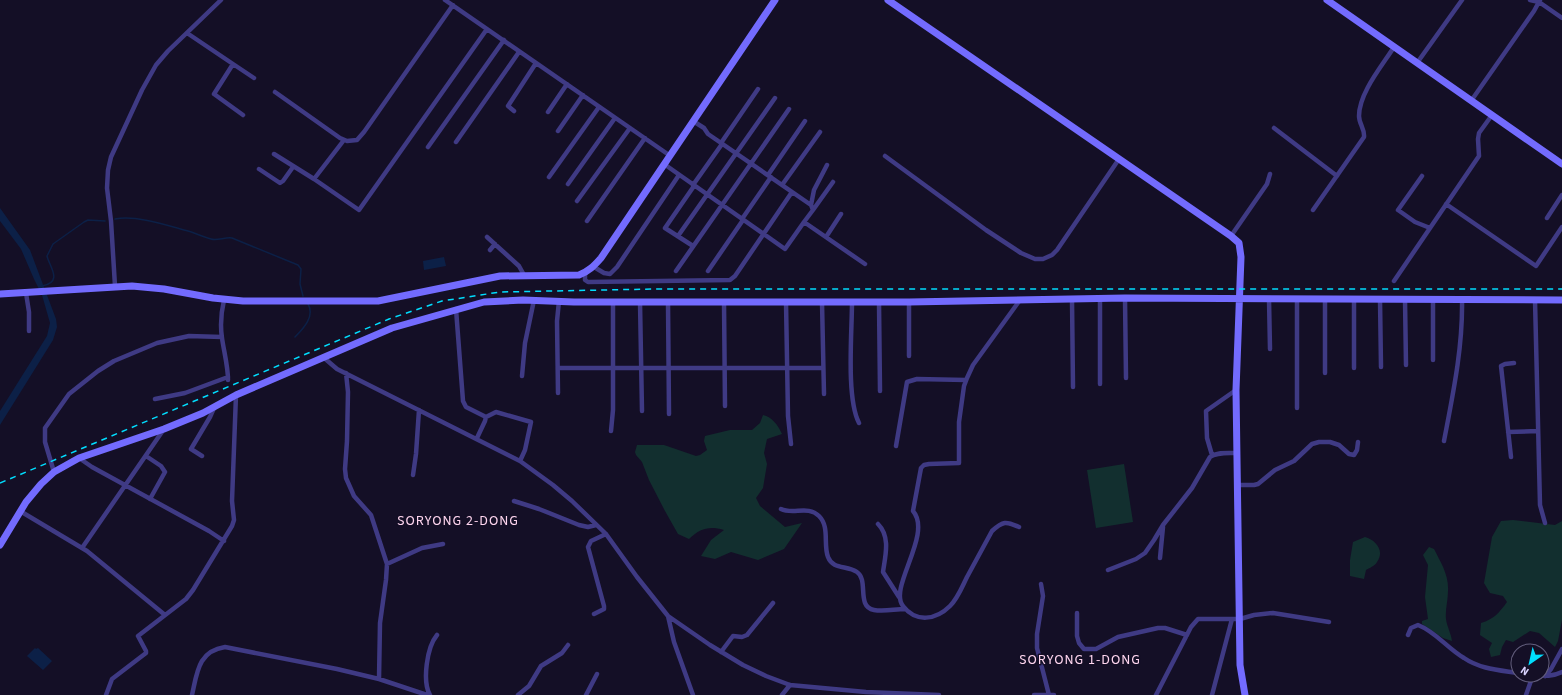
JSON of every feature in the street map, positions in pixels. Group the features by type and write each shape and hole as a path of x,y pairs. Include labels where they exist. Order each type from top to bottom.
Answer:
{"street":[{"path":"115,286 111,221 107,188 108,170 111,157 142,90 156,65 168,51 221,0"},
{"path":"445,0 669,155"},
{"path":"0,294 115,286 146,287 224,300 265,302 378,301 500,276 579,275 594,267 775,0"},
{"path":"888,0 1119,158 1239,243 1241,251 1236,390 1236,453 1240,665 1245,695"},
{"path":"1327,0 1471,101 1561,161"},
{"path":"1417,63 1462,0"},
{"path":"1530,0 1539,1 1562,18"},
{"path":"1471,101 1539,1"},
{"path":"275,92 344,140 354,141 360,137 453,6"},
{"path":"274,154 360,210 487,29"},
{"path":"187,33 254,78"},
{"path":"428,148 504,40"},
{"path":"1313,210 1364,137 1363,129 1360,124 1360,106 1377,73 1394,47"},
{"path":"456,142 520,52"},
{"path":"514,111 508,106 536,63"},
{"path":"233,64 214,94 243,115"},
{"path":"548,112 567,84"},
{"path":"694,246 665,228 758,89"},
{"path":"558,131 583,95"},
{"path":"678,236 774,98"},
{"path":"550,177 599,107"},
{"path":"676,271 789,109"},
{"path":"1394,281 1479,156 1479,133 1492,115"},
{"path":"568,184 615,118"},
{"path":"693,121 704,128 708,134 770,176 812,208"},
{"path":"708,270 805,121"},
{"path":"577,201 630,128"},
{"path":"1274,128 1337,176"},
{"path":"782,185 820,132"},
{"path":"586,221 645,138"},
{"path":"314,180 344,140"},
{"path":"885,156 986,230 1021,253 1036,259 1043,259 1052,255 1057,250 1119,158"},
{"path":"664,164 785,249 812,208 833,182"},
{"path":"812,208 814,190 827,165"},
{"path":"259,169 280,183 293,167"},
{"path":"1231,236 1268,184 1270,174"},
{"path":"594,267 604,273 610,274 617,267 679,175"},
{"path":"1422,176 1398,210 1415,222 1430,228"},
{"path":"585,272 586,280 588,282 730,280 735,276 792,192"},
{"path":"1546,218 1562,195"},
{"path":"1446,204 1536,266 1562,227"},
{"path":"826,237 841,214"},
{"path":"804,222 865,264"},
{"path":"487,237 519,266 524,275"},
{"path":"490,250 495,244"},
{"path":"26,293 29,312 29,331"},
{"path":"1125,298 1126,378"},
{"path":"0,545 20,511 40,484 54,472 79,458 164,430 203,413 236,394 392,328 484,302 534,300 612,302 909,302 1125,298 1562,300"},
{"path":"1269,298 1270,349"},
{"path":"1072,299 1073,388"},
{"path":"1100,299 1100,384"},
{"path":"1297,299 1297,408"},
{"path":"1325,299 1325,373"},
{"path":"1354,299 1354,368"},
{"path":"1380,299 1381,367"},
{"path":"1405,299 1406,365"},
{"path":"1433,299 1433,360"},
{"path":"1444,441 1458,363 1462,324 1462,299"},
{"path":"154,399 185,393 228,378 221,320 224,300"},
{"path":"522,376 525,343 534,300"},
{"path":"1019,527 1008,522 1000,524 992,531 958,594 951,605 944,611 936,616 921,619 914,616 901,604 899,597 900,586 909,567 917,536 918,520 917,515 913,511 921,468 924,465 929,464 959,464 959,422 966,380 973,365 1020,300"},
{"path":"1535,300 1540,505 1545,523"},
{"path":"558,393 557,321 559,301"},
{"path":"611,431 613,410 612,302"},
{"path":"640,302 642,411"},
{"path":"668,302 669,414"},
{"path":"724,302 724,406"},
{"path":"786,302 788,416 791,444"},
{"path":"822,302 824,394"},
{"path":"852,302 853,397 854,414 859,423"},
{"path":"879,302 880,392"},
{"path":"909,302 909,356"},
{"path":"456,309 463,401 466,407 486,417"},
{"path":"54,472 45,442 45,428 69,394 98,371 114,361 158,342 189,336 222,337"},
{"path":"323,357 337,369 477,438 520,461 572,501 606,534 637,577 668,616 721,652 749,668 790,685 866,692 939,695"},
{"path":"1510,457 1501,366 1514,363"},
{"path":"558,368 823,368"},
{"path":"346,373 348,392 345,469 346,478 354,496 371,515 386,564 386,580 380,623 379,679"},
{"path":"896,446 907,382 917,380 966,380"},
{"path":"1212,456 1207,438 1206,411 1236,390"},
{"path":"106,695 112,679 146,653 138,636 190,595 224,541 234,520 232,501 236,394"},
{"path":"202,456 191,449 210,417 214,406"},
{"path":"412,475 416,454 419,410"},
{"path":"477,438 486,417 496,412 531,422 525,450 520,461"},
{"path":"82,548 164,430"},
{"path":"1508,432 1538,431"},
{"path":"1237,485 1258,484 1275,470 1294,461 1312,444 1319,442 1330,442 1339,445 1349,454 1354,455 1357,450 1358,442"},
{"path":"1108,570 1130,562 1140,556 1154,540 1163,525 1192,488 1203,468 1212,456 1236,453"},
{"path":"146,456 163,468 165,472 150,499"},
{"path":"79,458 92,467 224,541"},
{"path":"514,501 579,525 588,527 596,525"},
{"path":"781,510 811,511 819,516 825,524 828,558 838,567 858,572 861,577 866,605 870,609 876,611 905,608"},
{"path":"20,511 82,548 165,615"},
{"path":"878,524 881,527 887,546 882,572 890,586 899,597"},
{"path":"1160,558 1163,525"},
{"path":"594,614 604,609 604,606 588,547 591,541 606,534"},
{"path":"386,564 422,548 443,544"},
{"path":"1041,584 1043,596 1037,634 1037,648 1049,695"},
{"path":"721,652 733,636 742,637 747,635 773,603"},
{"path":"1077,613 1077,636 1079,643 1084,648 1096,649 1118,637 1158,628 1165,628 1187,635"},
{"path":"1156,695 1191,627 1198,619 1240,620 1254,615 1273,613 1329,622"},
{"path":"668,616 674,642 693,695"},
{"path":"1212,695 1232,619"},
{"path":"1408,635 1411,628 1418,625 1433,633 1464,658 1477,665 1490,669 1510,672"},
{"path":"429,695 426,676 429,649 437,635"},
{"path":"518,695 529,686 541,666 562,653 568,645"},
{"path":"192,695 198,667 206,655 216,648 225,647 290,659 379,679 429,695"},
{"path":"1550,670 1562,649"},
{"path":"1550,675 1562,672"},
{"path":"586,695 597,674"},
{"path":"1526,695 1530,683"},
{"path":"782,695 790,685"},
{"path":"1034,695 1054,695"}],"green space":[{"path":"763,415 774,422 782,434 767,439 764,453 767,464 763,488 756,498 760,506 785,527 802,523 784,549 758,560 731,552 715,559 701,556 711,540 724,530 709,528 701,530 689,539 678,534 649,480 642,462 636,455 635,452 637,445 664,445 696,456 707,450 704,441 705,436 730,430 752,430 760,423"},
{"path":"1124,464 1133,522 1096,528 1087,470"},
{"path":"1513,520 1555,525 1562,521 1562,620 1558,641 1555,647 1539,633 1530,631 1513,642 1506,640 1500,655 1491,657 1489,649 1492,643 1480,635 1481,623 1496,615 1507,602 1503,596 1490,593 1484,583 1492,537 1501,521"},
{"path":"1365,537 1376,543 1380,550 1380,554 1376,563 1366,570 1364,579 1350,576 1350,560 1353,542"},
{"path":"1429,547 1434,549 1444,569 1447,580 1448,591 1446,619 1452,641 1443,638 1422,624 1422,621 1428,619 1425,597 1428,565 1423,555"}],"water":[{"path":"0,208 30,250 56,319 57,327 53,340 0,425 0,411 47,336 50,323 42,295 21,249 0,221"},
{"path":"444,257 446,266 424,270 423,261"},
{"path":"35,648 38,648 52,661 43,670 27,656"}],"waterway":[{"path":"115,219 142,219 213,239 232,238 298,265 301,269 300,284 303,296"},
{"path":"42,286 49,284 54,277 54,273 47,256 53,244 88,220 105,221"},
{"path":"295,337 308,322 310,313 308,304"}],"railway":[{"path":"0,483 389,319 442,301 500,292 654,289 1562,289"}],"district":[{"name":"SORYONG 2-DONG","path":"458,521"},
{"name":"SORYONG 1-DONG","path":"1080,660"}]}
